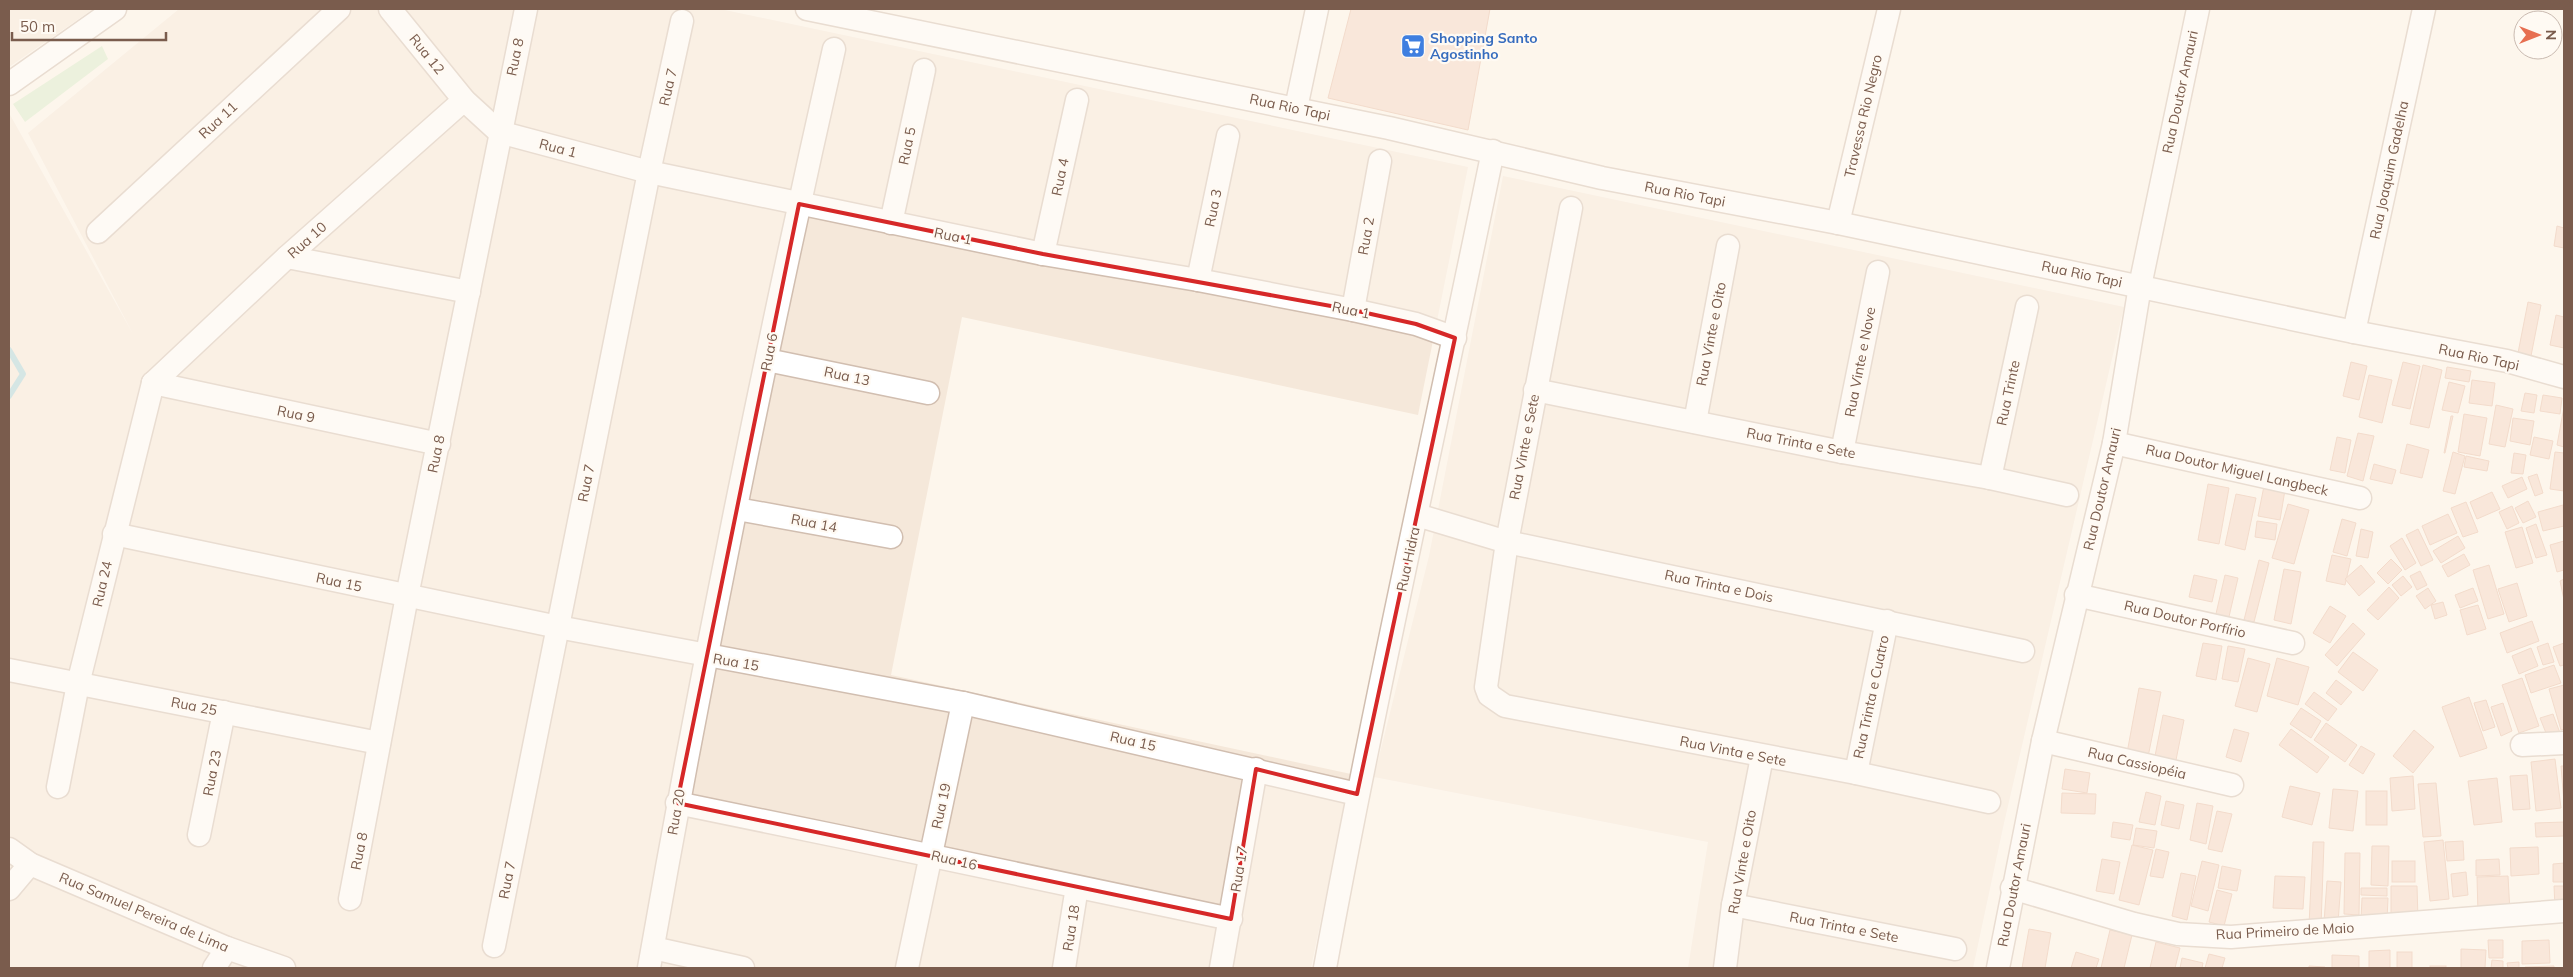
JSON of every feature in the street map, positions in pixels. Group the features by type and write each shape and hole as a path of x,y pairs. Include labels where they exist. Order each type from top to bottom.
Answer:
{"street":[{"path":"9,84 115,9"},
{"name":"Rua 11","path":"98,232 339,9"},
{"name":"Rua 12","path":"390,9 464,100"},
{"name":"Rua 8","path":"350,899 407,596 439,444 499,132 526,9"},
{"name":"Rua Rio Tapi","path":"807,9 1296,108 1494,151 1602,178 1838,223 2354,332 2507,361 2564,377"},
{"path":"1296,108 1317,9"},
{"name":"Travessa Rio Negro","path":"1838,223 1889,9"},
{"name":"Rua Doutor Amauri","path":"1998,968 2012,888 2043,741 2076,595 2114,442 2140,286 2198,9"},
{"name":"Rua Joaquim Gadelha","path":"2354,332 2424,9"},
{"name":"Rua 7","path":"494,946 649,172 682,21"},
{"name":"Rua 6","path":"707,657 799,204 834,49"},
{"name":"Rua 5","path":"891,223 924,70"},
{"name":"Rua 1","path":"464,100 499,132 649,172 1043,254 1198,280 1353,310 1416,324 1455,338"},
{"name":"Rua 10","path":"153,383 287,258 464,100"},
{"name":"Rua 4","path":"1043,254 1077,100"},
{"name":"Rua 3","path":"1198,280 1228,136"},
{"name":"Rua Hidra","path":"1325,968 1357,794 1494,151"},
{"name":"Rua 2","path":"1353,310 1380,162"},
{"name":"Rua Vinte e Sete","path":"1486,687 1507,542 1571,208"},
{"name":"Rua Vinte e Oito","path":"1695,422 1728,246"},
{"path":"287,258 469,292"},
{"name":"Rua Vinte e Nove","path":"1842,452 1878,272"},
{"name":"Rua Trinte","path":"1990,478 2027,307"},
{"name":"Rua 13","path":"767,360 928,393"},
{"name":"Rua 9","path":"153,383 439,444"},
{"name":"Rua 24","path":"58,787 78,684 153,383"},
{"name":"Rua Trinta e Sete","path":"1535,390 1842,452 1990,478 2066,495"},
{"name":"Rua Doutor Miguel Langbeck","path":"2114,442 2360,498"},
{"name":"Rua 14","path":"737,509 891,538"},
{"name":"Rua Trinta e Dois","path":"1417,515 1507,542 2023,651"},
{"name":"Rua 15","path":"114,534 707,657 963,703 1357,794"},
{"name":"Rua Doutor Porfírio","path":"2076,595 2293,643"},
{"name":"Rua Trinta e Cuatro","path":"1856,773 1886,621"},
{"name":"Rua 20","path":"651,958 677,803 707,657"},
{"name":"Rua 25","path":"9,670 379,743"},
{"name":"Rua Vinta e Sete","path":"1486,687 1489,695 1505,706 1762,757 1856,773 1989,802"},
{"name":"Rua 19","path":"907,968 963,703"},
{"name":"Rua 23","path":"199,835 224,712"},
{"name":"Rua Cassiopéia","path":"2043,741 2232,785"},
{"path":"2522,745 2564,743"},
{"name":"Rua Vinte e Oito","path":"1725,968 1733,905 1762,757"},
{"name":"Rua 17","path":"1221,968 1256,770"},
{"name":"Rua 16","path":"677,803 931,854 1077,887 1231,918"},
{"name":"Rua Samuel Pereira de Lima","path":"9,849 30,864 227,948 284,968"},
{"path":"9,889 30,864"},
{"name":"Rua 18","path":"1064,968 1077,887"},
{"name":"Rua Primeiro de Maio","path":"2012,888 2134,924 2178,934 2230,937 2564,911"},
{"name":"Rua Trinta e Sete","path":"1733,905 1955,949"},
{"path":"214,968 227,948"},
{"path":"651,958 743,968"}],"highlighted area":[{"path":"799,204 1043,254 1353,310 1416,324 1455,338 1357,794 1256,769 1231,919 677,803"}],"shaded area":[{"path":"9,9 93,9 9,67"},
{"path":"179,9 720,9 1468,167 1418,415 962,317 891,675 1351,774 1311,968 9,968 9,113 133,334 28,133"},
{"path":"1503,176 2124,307 2004,823 1973,968 1688,968 1708,842 1374,777 1429,556"}],"green space":[{"path":"102,46 108,59 25,122 13,104"}],"building":[{"name":"Shopping Santo Agostinho","path":"1351,9 1490,9 1468,130 1328,98"},
{"path":"2557,226 2564,228 2564,248 2554,246"},
{"path":"2528,302 2541,305 2530,361 2517,358"},
{"path":"2556,315 2564,317 2564,348 2550,345"},
{"path":"2351,362 2367,366 2359,400 2343,396"},
{"path":"2403,362 2420,366 2410,409 2392,405"},
{"path":"2423,365 2442,370 2429,428 2410,424"},
{"path":"2447,367 2471,371 2469,382 2445,378"},
{"path":"2369,375 2392,380 2382,423 2359,417"},
{"path":"2472,380 2495,383 2492,406 2469,403"},
{"path":"2449,382 2465,386 2458,413 2442,410"},
{"path":"2525,393 2537,395 2534,413 2521,411"},
{"path":"2543,395 2562,398 2560,414 2540,411"},
{"path":"2496,405 2513,409 2505,447 2489,444"},
{"path":"2564,407 2564,447 2557,445"},
{"path":"2464,414 2487,418 2480,456 2458,452"},
{"path":"2451,416 2453,416 2444,453"},
{"path":"2513,418 2534,421 2530,445 2510,441"},
{"path":"2358,433 2374,436 2363,481 2347,476"},
{"path":"2337,437 2351,440 2345,473 2330,470"},
{"path":"2534,437 2553,441 2549,459 2530,455"},
{"path":"2407,444 2429,450 2422,478 2400,473"},
{"path":"2453,452 2465,456 2455,494 2443,491"},
{"path":"2555,452 2564,453 2564,491 2550,489"},
{"path":"2514,453 2526,455 2523,474 2511,473"},
{"path":"2466,456 2489,461 2487,471 2464,467"},
{"path":"2374,464 2396,470 2392,484 2370,479"},
{"path":"2537,474 2543,493 2535,496 2528,477"},
{"path":"2522,477 2527,489 2508,498 2502,486"},
{"path":"2208,484 2229,488 2219,544 2198,540"},
{"path":"2264,486 2285,490 2280,520 2258,516"},
{"path":"2492,492 2500,509 2477,519 2470,502"},
{"path":"2236,494 2256,498 2245,550 2225,545"},
{"path":"2528,501 2536,517 2523,523 2515,508"},
{"path":"2466,502 2478,532 2463,537 2451,508"},
{"path":"2288,504 2309,510 2294,564 2272,558"},
{"path":"2563,505 2564,526 2543,531 2538,512"},
{"path":"2512,506 2519,523 2507,529 2499,512"},
{"path":"2448,514 2457,533 2430,545 2422,526"},
{"path":"2342,519 2356,523 2347,556 2333,552"},
{"path":"2257,521 2277,524 2275,540 2255,537"},
{"path":"2536,524 2547,555 2536,558 2526,528"},
{"path":"2522,527 2533,563 2516,568 2505,532"},
{"path":"2361,529 2373,532 2368,558 2356,556"},
{"path":"2418,529 2433,560 2421,566 2406,535"},
{"path":"2458,536 2465,548 2441,563 2433,551"},
{"path":"2402,538 2416,563 2405,570 2390,546"},
{"path":"2564,541 2564,570 2557,572 2550,545"},
{"path":"2464,554 2470,565 2448,577 2442,566"},
{"path":"2332,555 2351,559 2345,585 2326,581"},
{"path":"2391,559 2402,570 2388,584 2377,573"},
{"path":"2259,560 2269,563 2254,622 2244,620"},
{"path":"2361,565 2375,582 2359,596 2345,579"},
{"path":"2489,565 2504,614 2488,619 2473,570"},
{"path":"2284,569 2301,572 2291,624 2274,620"},
{"path":"2420,571 2427,585 2417,590 2410,576"},
{"path":"2194,575 2217,580 2212,602 2189,597"},
{"path":"2225,575 2238,578 2228,621 2215,618"},
{"path":"2403,576 2412,587 2401,596 2392,585"},
{"path":"2564,579 2564,600 2560,581"},
{"path":"2517,583 2527,616 2509,622 2498,589"},
{"path":"2389,587 2399,598 2378,620 2367,610"},
{"path":"2428,588 2436,601 2425,609 2416,596"},
{"path":"2473,588 2478,601 2460,608 2455,595"},
{"path":"2443,602 2447,615 2435,619 2431,605"},
{"path":"2478,605 2486,629 2467,635 2460,610"},
{"path":"2330,606 2346,616 2330,643 2313,633"},
{"path":"2532,621 2539,641 2507,653 2500,633"},
{"path":"2353,623 2365,634 2337,666 2325,655"},
{"path":"2203,643 2222,646 2216,680 2196,676"},
{"path":"2548,643 2554,662 2543,665 2537,647"},
{"path":"2564,643 2564,665 2560,666 2553,647"},
{"path":"2228,646 2245,649 2238,682 2222,679"},
{"path":"2531,648 2538,666 2519,674 2512,656"},
{"path":"2353,652 2378,670 2363,691 2338,672"},
{"path":"2248,658 2270,664 2257,712 2235,706"},
{"path":"2277,658 2309,667 2298,705 2267,696"},
{"path":"2554,665 2561,683 2531,693 2525,675"},
{"path":"2522,678 2539,726 2519,733 2502,685"},
{"path":"2336,680 2352,692 2341,705 2326,693"},
{"path":"2564,685 2564,729 2561,730 2549,689"},
{"path":"2139,688 2161,692 2148,757 2127,753"},
{"path":"2314,692 2337,709 2328,721 2305,704"},
{"path":"2469,697 2487,748 2460,757 2442,707"},
{"path":"2486,700 2495,727 2483,731 2474,703"},
{"path":"2503,703 2512,731 2501,736 2491,707"},
{"path":"2301,708 2321,721 2311,738 2290,724"},
{"path":"2553,714 2560,733 2548,738 2540,718"},
{"path":"2163,715 2184,720 2176,760 2155,756"},
{"path":"2326,723 2357,745 2345,762 2314,740"},
{"path":"2234,729 2249,733 2241,762 2226,757"},
{"path":"2291,729 2329,757 2317,773 2279,745"},
{"path":"2414,730 2434,747 2413,773 2393,756"},
{"path":"2361,746 2375,754 2363,774 2349,765"},
{"path":"2555,759 2561,808 2536,811 2531,762"},
{"path":"2561,766 2564,766 2564,803"},
{"path":"2065,769 2090,773 2087,793 2062,789"},
{"path":"2527,775 2530,809 2513,810 2510,776"},
{"path":"2413,776 2415,809 2392,811 2390,778"},
{"path":"2497,778 2502,822 2474,825 2468,781"},
{"path":"2436,783 2441,836 2423,837 2418,784"},
{"path":"2290,786 2320,793 2312,825 2282,817"},
{"path":"2333,789 2358,791 2353,831 2329,828"},
{"path":"2366,791 2387,791 2387,825 2366,825"},
{"path":"2146,792 2161,796 2155,825 2139,822"},
{"path":"2062,793 2096,794 2095,814 2061,813"},
{"path":"2166,801 2184,805 2179,829 2161,825"},
{"path":"2197,803 2213,806 2206,844 2190,840"},
{"path":"2217,811 2232,814 2222,852 2208,849"},
{"path":"2113,822 2133,825 2130,840 2111,837"},
{"path":"2564,822 2564,836 2536,837 2535,823"},
{"path":"2136,828 2157,831 2154,848 2133,845"},
{"path":"2443,840 2449,899 2430,901 2424,842"},
{"path":"2463,841 2464,860 2447,861 2445,842"},
{"path":"2313,842 2324,842 2321,926 2309,925"},
{"path":"2132,845 2153,850 2139,905 2119,900"},
{"path":"2372,846 2389,846 2388,886 2371,885"},
{"path":"2538,847 2539,874 2511,876 2510,848"},
{"path":"2156,849 2169,852 2163,878 2150,876"},
{"path":"2345,853 2360,853 2359,915 2344,914"},
{"path":"2102,859 2120,862 2114,894 2096,891"},
{"path":"2499,859 2500,875 2476,876 2476,860"},
{"path":"2202,861 2219,865 2208,911 2191,906"},
{"path":"2392,861 2415,861 2415,882 2392,882"},
{"path":"2564,863 2564,882 2553,882 2553,864"},
{"path":"2222,866 2241,870 2237,891 2218,888"},
{"path":"2466,872 2468,895 2453,897 2451,874"},
{"path":"2181,873 2196,876 2187,920 2172,916"},
{"path":"2275,876 2305,877 2303,909 2273,908"},
{"path":"2508,876 2510,912 2478,914 2477,877"},
{"path":"2327,881 2341,882 2338,923 2324,922"},
{"path":"2391,886 2417,886 2418,919 2391,920"},
{"path":"2554,886 2564,886 2564,906 2555,907"},
{"path":"2361,888 2387,888 2387,896 2361,895"},
{"path":"2217,890 2232,894 2224,926 2209,922"},
{"path":"2362,898 2388,898 2387,920 2361,920"},
{"path":"2029,929 2051,933 2045,968 2022,968"},
{"path":"2110,930 2132,935 2124,968 2101,968"},
{"path":"2488,940 2503,940 2503,958 2489,958"},
{"path":"2549,940 2550,963 2522,964 2522,941"},
{"path":"2156,942 2180,948 2175,968 2150,968"},
{"path":"2461,949 2486,950 2485,968 2461,968"},
{"path":"2390,950 2390,968 2369,968 2369,951"},
{"path":"2076,952 2099,959 2096,968 2071,968"},
{"path":"2397,952 2412,952 2412,968 2397,968"},
{"path":"2209,954 2225,958 2222,968 2205,968"},
{"path":"2332,955 2359,956 2359,968 2332,968"},
{"path":"2182,958 2203,963 2202,968 2180,968"},
{"path":"2492,960 2503,961 2503,968 2491,968"},
{"path":"2519,962 2519,968 2508,968 2507,963"},
{"path":"2309,966 2325,967 2325,968 2309,968"},
{"path":"2430,966 2446,966 2446,968 2430,968"},
{"path":"2554,966 2554,968 2525,968 2525,967"}],"waterway":[{"path":"9,350 23,374 9,396"}],"place":[{"name":"Shopping Santo Agostinho","path":"1413,46"}]}
